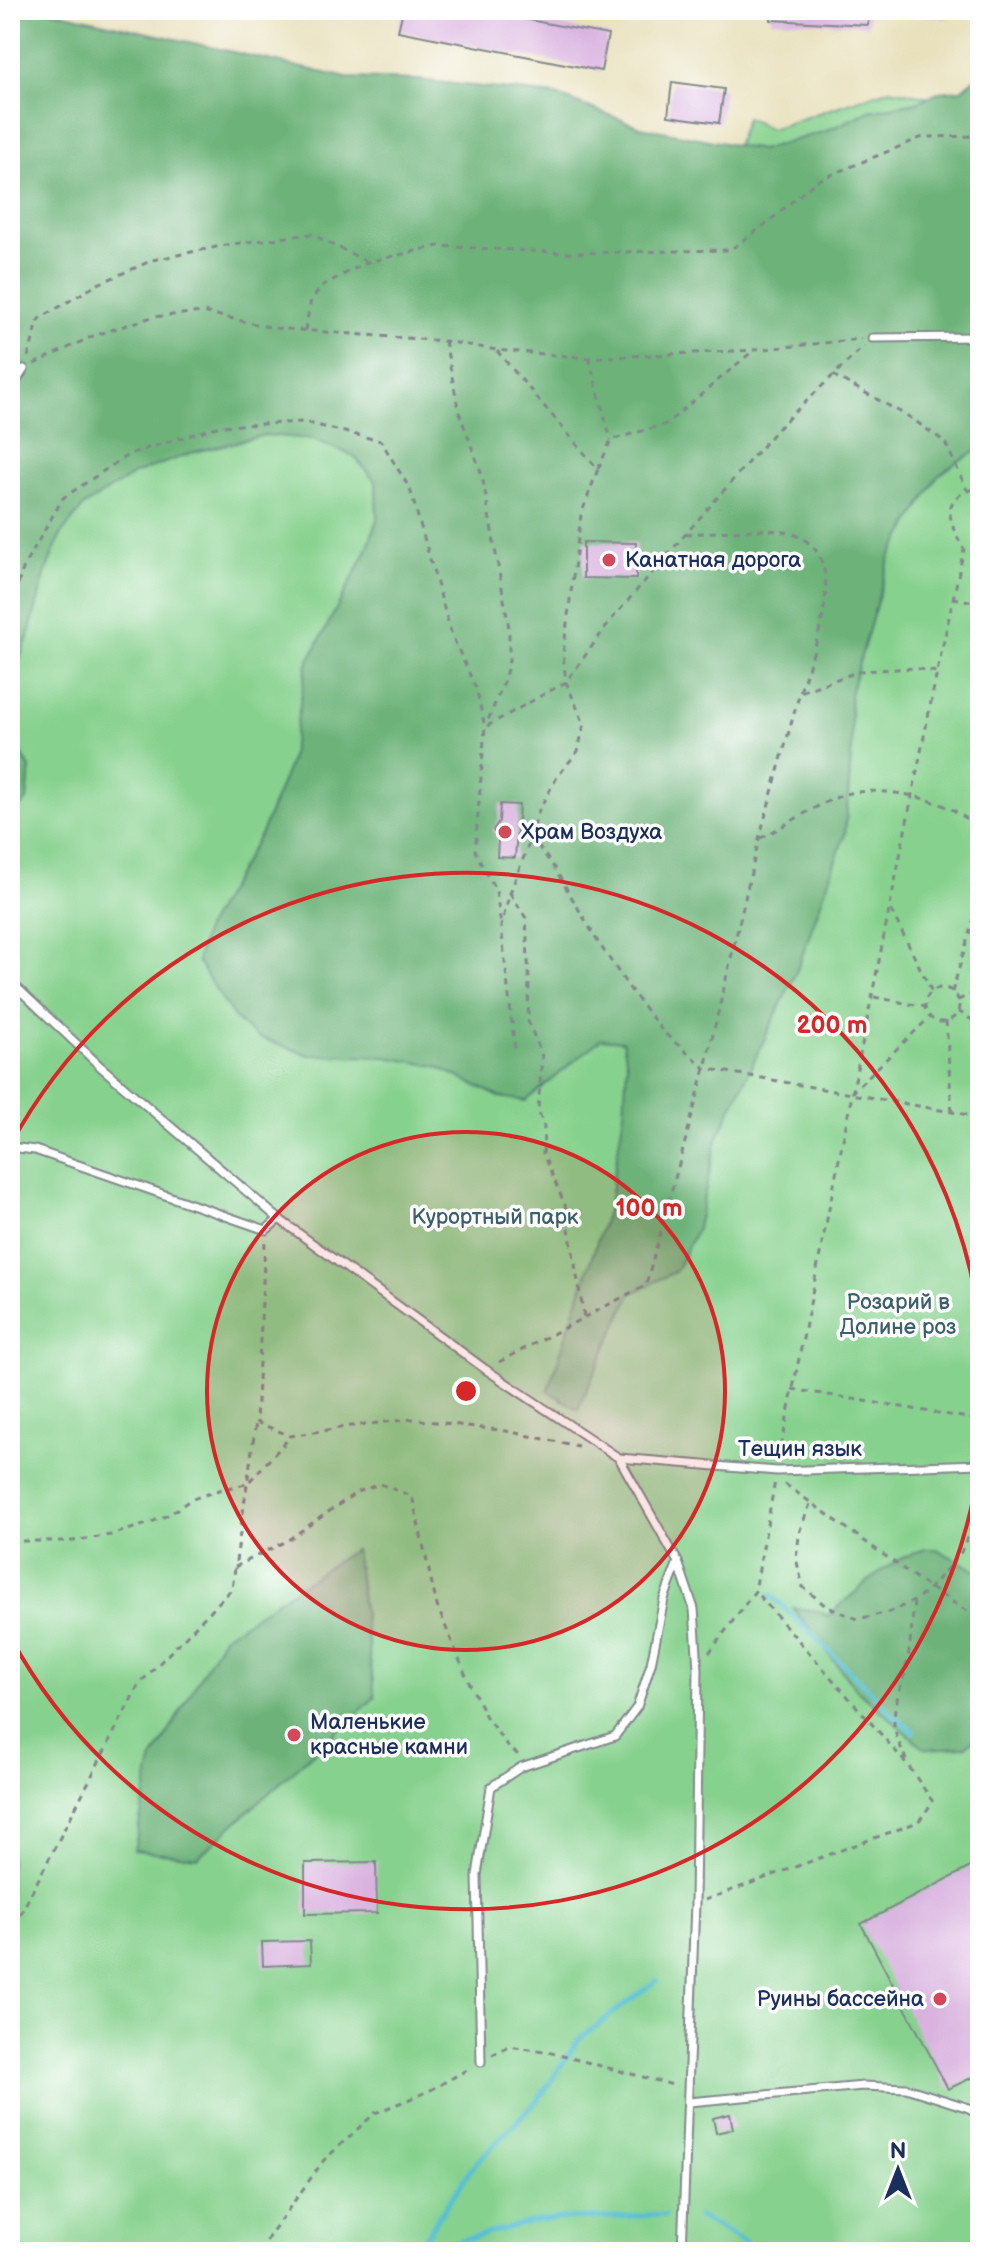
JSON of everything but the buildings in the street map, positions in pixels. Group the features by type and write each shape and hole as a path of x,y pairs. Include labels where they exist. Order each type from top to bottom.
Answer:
{"lane":[{"path":"872,338 980,337"},
{"path":"10,391 24,369"},
{"path":"10,981 101,1067 279,1219 485,1369 619,1458 678,1562 694,1609 698,1669 695,1903 682,2252"},
{"path":"10,1147 35,1150 266,1230 279,1219"},
{"name":"Тещин язык","path":"619,1458 777,1471 980,1464"},
{"path":"481,2062 477,1875 491,1787 521,1767 615,1736 637,1707 651,1664 664,1599 678,1562"},
{"path":"689,2102 863,2086 906,2088 969,2108 980,2115"}],"path":[{"path":"305,330 311,300 323,285 368,262 438,246 566,253 730,250 816,181 923,137 980,136"},
{"path":"24,369 39,319 98,284 153,260 226,245 311,234 368,262"},
{"path":"24,369 93,336 152,317 203,312 273,328 445,341 497,350 589,358 755,350 872,338"},
{"path":"485,727 566,682 611,620 777,429 872,338"},
{"path":"445,341 459,412 482,475 509,628 509,661 485,727"},
{"path":"497,350 598,469"},
{"path":"611,440 666,424 755,350"},
{"path":"501,926 539,810 557,777 578,751 584,724 566,682 563,654 581,515 611,440 589,358"},
{"path":"833,375 911,418 945,442 967,490"},
{"path":"10,607 24,566 63,498 129,454 220,426 304,422 381,441 410,489 452,636 476,688 485,727 475,851 496,891 515,1050"},
{"path":"698,1669 755,1591 851,1093 964,549 954,533 950,506 957,496 967,490 980,488"},
{"path":"485,1369 646,1285 705,1068 759,839 821,628 826,590 823,565 811,544 795,534 775,531 686,534"},
{"path":"953,598 980,603"},
{"path":"800,692 860,671 914,668 937,672"},
{"path":"759,839 845,794 881,792 931,800 957,812 973,827 980,845"},
{"path":"531,836 630,989 663,1032 705,1068 980,1117"},
{"path":"510,893 526,918 528,1021 542,1056 538,1110 544,1126 543,1154 565,1205 584,1317"},
{"path":"952,992 980,897"},
{"path":"891,910 932,992"},
{"path":"942,988 952,992 958,1000 955,1016 946,1021 930,1017 926,1007 928,996 942,988"},
{"path":"958,1000 980,991"},
{"path":"873,997 926,1007"},
{"path":"958,1011 980,1025"},
{"path":"851,1093 930,1017"},
{"path":"946,1021 952,1114"},
{"path":"10,1998 19,1917 139,1684 232,1589 256,1422 266,1230"},
{"path":"792,1389 980,1420"},
{"path":"256,1422 291,1436 413,1419 506,1431 582,1447"},
{"path":"10,1541 73,1541 111,1535 147,1524 170,1514 190,1500 247,1484 291,1436"},
{"path":"777,1471 782,1481 810,1504 980,1619"},
{"path":"235,1567 288,1540 357,1492 380,1484 412,1496 437,1606 467,1678 486,1717 509,1748 530,1764"},
{"path":"810,1504 800,1530 796,1558 803,1587 827,1607 858,1619 889,1612 914,1601 930,1588 961,1552 980,1507"},
{"path":"695,1903 918,1822 933,1802 907,1764 755,1591"},
{"path":"907,1764 894,1727 897,1697 911,1642 914,1601"},
{"path":"262,2252 269,2236 324,2160 375,2113 427,2092 509,2046 544,2051 689,2089"}],"green space":[{"name":"Курортный парк","path":"10,10 723,181 746,118 771,129 890,89 980,107 980,2252 10,2252"},
{"path":"10,10 48,10 347,78 418,80 556,95 641,127 760,150 826,131 869,111 917,102 939,92 961,90 980,74 980,450 938,476 890,557 850,694 852,745 845,834 797,970 717,1139 697,1228 676,1271 631,1294 578,1409 548,1391 609,1205 624,1112 627,1064 623,1041 601,1039 526,1101 499,1097 436,1066 386,1057 309,1055 257,1037 236,1020 197,961 205,929 262,831 290,762 307,664 366,552 377,520 376,482 354,456 313,439 265,435 191,453 134,474 84,506 61,534 47,568 29,634 10,686"},
{"path":"10,733 30,768 27,800 10,817"},
{"path":"355,1549 375,1697 198,1857 134,1850 152,1761 223,1637"},
{"path":"926,1549 937,1549 980,1573 980,1735 964,1747 925,1749 856,1689 793,1608 818,1611 828,1616 886,1568"}],"waterway":[{"path":"771,1595 914,1732"},
{"path":"415,2252 474,2165 538,2100 579,2039 657,1980"},
{"path":"415,2252 539,2220 665,2215"},
{"path":"698,2216 762,2252"}],"place":[{"name":"Канатная дорога","path":"609,560"},
{"name":"Храм Воздуха","path":"505,832"},
{"name":"Маленькие красные камни","path":"294,1735"},
{"name":"Руины бассейна","path":"940,1999"}],"park label":[{"name":"Розарий в Долине роз","path":"898,1314"}]}
